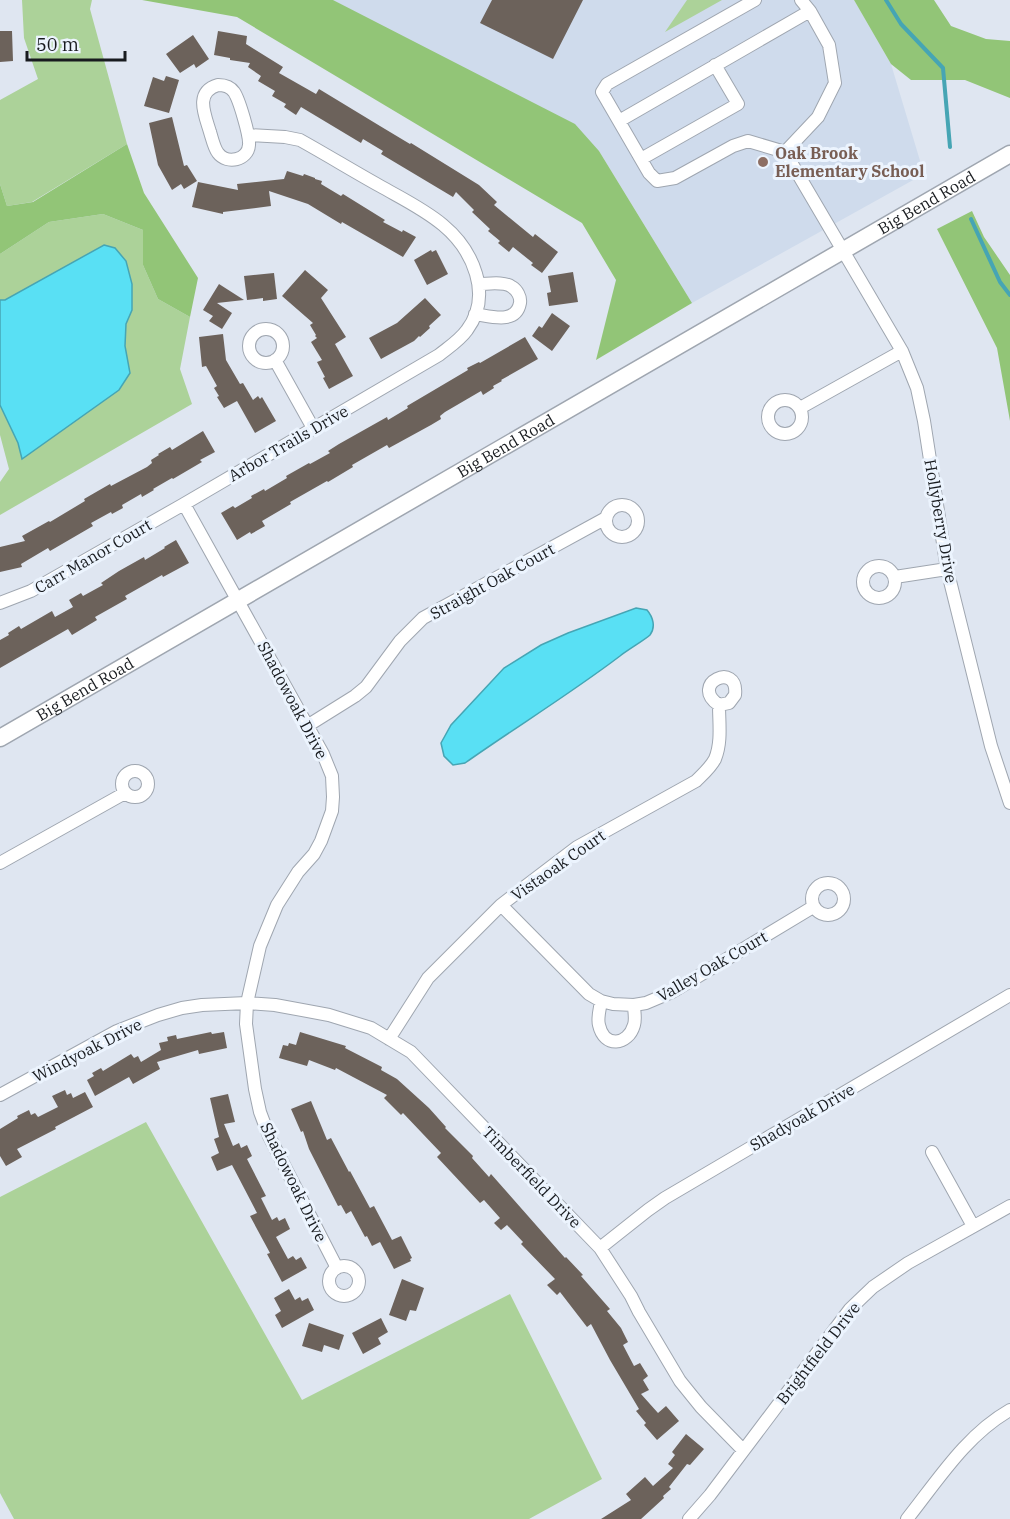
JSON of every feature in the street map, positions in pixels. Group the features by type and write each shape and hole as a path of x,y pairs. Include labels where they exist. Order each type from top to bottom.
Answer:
{"main road":[{"name":"Big Bend Road","path":"0,738 1010,154"}],"street":[{"path":"755,0 607,84 602,92 649,173 657,181 675,178 733,146 748,141 785,152 818,117 835,83 830,45 801,0"},
{"path":"619,121 810,11"},
{"path":"641,159 738,104 715,65"},
{"path":"224,85 234,92 248,135 250,144 248,150 240,158 228,160 218,153 203,110 203,100 208,90 224,85"},
{"name":"Arbor Trails Drive","path":"183,504 439,355 467,330 475,314 478,298 479,284 466,251 456,237 430,215 300,140 248,135"},
{"name":"Hollyberry Drive","path":"785,152 902,351 917,388 947,569 991,746 1010,803"},
{"path":"475,314 506,317 516,312 520,304 518,292 512,286 479,284"},
{"path":"800,408 902,351"},
{"path":"275,360 313,428"},
{"path":"183,504 238,600"},
{"name":"Carr Manor Court","path":"0,603 31,591 183,504"},
{"name":"Straight Oak Court","path":"307,726 366,687 400,641 423,618 606,518"},
{"path":"895,577 947,569"},
{"name":"Shadowoak Drive","path":"238,600 323,754 332,776 332,811 321,841 314,854 298,872 278,905 260,946 247,1003 246,1024 260,1112 269,1136 337,1268"},
{"name":"Vistaoak Court","path":"389,1039 428,978 501,905 577,848 696,781 707,770 715,758 720,741 719,705"},
{"path":"0,863 125,793"},
{"path":"501,905 585,989 601,1001 599,1025 602,1034 613,1042 622,1041 629,1036 635,1023 634,1005"},
{"name":"Valley Oak Court","path":"601,1001 634,1005 672,992 813,907"},
{"name":"Shadyoak Drive","path":"600,1248 665,1198 1010,995"},
{"name":"Timberfield Drive","path":"247,1003 275,1005 329,1016 370,1028 411,1052 600,1248 625,1286 680,1381 700,1407 743,1450"},
{"name":"Windyoak Drive","path":"0,1095 117,1031 158,1015 202,1005 247,1003"},
{"path":"932,1152 973,1227"},
{"name":"Brightfield Drive","path":"689,1519 710,1495 850,1309 873,1287 908,1263 1010,1206"},
{"path":"907,1519 972,1438 1010,1410"}],"shaded area":[{"name":"Oak Brook Elementary School","path":"333,0 854,0 891,64 924,174 692,303 599,151"}],"green space":[{"path":"22,0 92,0 90,9 127,144 32,202 7,206 0,184 0,100 38,79 24,38"},
{"path":"142,0 333,0 575,124 599,151 692,303 596,360 616,280 582,223 237,17"},
{"path":"687,0 722,0 665,32"},
{"path":"854,0 934,0 951,26 986,39 1010,41 1010,98 965,80 911,80 891,64"},
{"path":"127,144 144,193 198,278 190,317 158,299 143,265 143,230 103,214 49,222 0,254 0,184 7,206 33,202"},
{"path":"972,211 984,237 1010,275 1010,421 997,348 937,229"},
{"path":"103,214 143,230 143,265 158,299 190,317 180,369 192,404 0,515 0,482 9,469 0,435 0,254 49,222"},
{"path":"146,1122 302,1400 510,1294 602,1479 529,1519 14,1519 0,1493 0,1197"}],"water":[{"path":"104,245 115,248 126,261 132,284 132,310 126,324 125,346 130,373 119,390 22,459 18,443 0,405 0,300 5,300"},
{"path":"636,608 647,610 652,619 653,629 648,637 465,763 453,765 444,756 441,743 451,725 504,668 541,645"}],"building":[{"path":"492,0 583,0 553,59 480,23"},
{"path":"0,31 12,31 13,61 0,62"},
{"path":"218,31 247,36 246,44 283,67 279,73 316,94 319,89 479,185 497,202 494,205 533,237 535,234 558,252 542,273 513,247 509,252 498,243 500,241 488,231 490,229 456,192 453,197 381,154 383,151 363,139 361,143 301,107 296,115 284,107 286,104 272,96 275,91 258,81 261,76 248,67 250,63 214,55"},
{"path":"193,35 209,59 196,68 194,64 180,73 166,54"},
{"path":"166,76 179,80 169,113 144,106 153,77 164,81"},
{"path":"172,117 184,166 187,165 197,181 184,189 181,184 172,190 158,165 149,123"},
{"path":"287,171 322,181 321,184 341,196 343,194 385,220 383,222 416,237 403,257 308,204 269,191 271,206 223,212 223,214 192,207 198,182 238,190 237,184 284,179"},
{"path":"431,250 432,252 436,250 448,274 427,285 414,260"},
{"path":"305,270 328,290 321,298 346,337 335,344 353,376 329,389 317,362 322,360 311,342 317,338 310,325 313,323 282,296"},
{"path":"573,272 578,302 549,306 547,293 551,292 548,276"},
{"path":"274,273 277,299 247,300 244,276"},
{"path":"219,284 244,300 217,303 232,313 222,329 209,321 213,316 203,310"},
{"path":"425,298 441,315 420,337 381,359 369,338 397,323"},
{"path":"552,313 570,326 552,351 532,336 539,326 542,328"},
{"path":"223,334 226,360 240,384 243,383 253,400 258,396 260,399 262,397 276,421 255,433 237,401 224,408 214,388 217,386 206,366 202,367 199,337"},
{"path":"525,337 538,359 501,380 483,395 481,391 445,412 440,416 441,419 431,425 389,448 387,445 328,482 290,502 291,504 262,521 265,526 237,540 221,513 233,506 235,508 264,489 265,491 287,478 286,476 330,453 328,451 387,417 388,420 408,408 407,406 468,370 467,368"},
{"path":"203,431 215,452 200,460 202,462 142,497 141,494 122,505 123,508 91,523 93,526 50,551 48,548 21,564 22,567 0,572 0,547 25,541 22,536 50,522 110,484 111,486 147,467 158,454 170,447 172,450"},
{"path":"176,540 189,563 125,596 127,599 95,617 97,620 72,635 68,629 0,668 0,640 9,635 8,633 19,626 21,629 52,611 55,617 73,607 69,600 81,593 83,596 103,585 101,583 119,571 144,557 145,560"},
{"path":"211,1032 212,1034 224,1032 227,1048 199,1054 198,1050 157,1062 160,1069 133,1084 129,1077 95,1096 87,1080 94,1076 92,1073 101,1068 103,1071 131,1054 134,1058 138,1056 141,1062 161,1050 159,1043 168,1041 167,1037 176,1035 177,1039"},
{"path":"300,1032 346,1046 345,1048 382,1067 381,1070 397,1079 429,1108 489,1177 491,1174 565,1258 583,1275 581,1276 610,1309 607,1311 621,1328 628,1342 623,1345 634,1366 640,1363 648,1376 643,1380 649,1390 641,1394 658,1413 666,1406 679,1421 657,1440 636,1411 639,1409 591,1324 587,1327 560,1292 557,1295 547,1285 555,1279 521,1244 523,1242 507,1225 501,1230 494,1223 500,1218 484,1200 480,1203 437,1157 441,1153 403,1113 401,1115 384,1098 387,1095 336,1068 335,1070 309,1060 307,1066 279,1058 283,1045 288,1046 289,1043 296,1045"},
{"path":"65,1090 67,1095 71,1093 73,1098 85,1092 93,1107 17,1149 22,1157 6,1166 0,1156 0,1129 29,1110 31,1115 35,1113 38,1117 58,1107 52,1096"},
{"path":"228,1094 235,1122 224,1124 233,1146 239,1143 241,1148 247,1145 252,1156 247,1159 266,1196 261,1198 272,1220 277,1217 279,1221 285,1218 290,1229 276,1237 288,1259 293,1256 296,1260 301,1257 307,1268 282,1282 267,1254 270,1253 250,1216 257,1213 232,1165 217,1171 211,1157 219,1153 214,1139 219,1137 210,1098"},
{"path":"311,1101 327,1140 331,1138 370,1208 374,1206 392,1240 401,1236 412,1258 411,1261 394,1269 380,1242 372,1246 351,1211 346,1214 341,1205 338,1206 291,1109"},
{"path":"402,1279 424,1288 416,1311 410,1310 406,1321 389,1315"},
{"path":"289,1289 295,1300 300,1297 302,1301 308,1298 314,1310 282,1328 275,1315 281,1311 274,1298"},
{"path":"381,1318 388,1332 378,1338 381,1344 363,1354 352,1333"},
{"path":"309,1323 344,1335 339,1350 324,1345 322,1352 302,1346"},
{"path":"686,1434 704,1449 690,1465 687,1464 669,1487 671,1489 663,1496 664,1498 641,1519 601,1519 631,1500 626,1494 645,1477 653,1486 673,1468 668,1464 675,1455 672,1452"}],"waterway":[{"path":"886,0 901,24 943,68 950,147"},
{"path":"971,219 1000,282 1010,295"}],"place":[{"name":"Oak Brook Elementary School","path":"763,162"}]}
